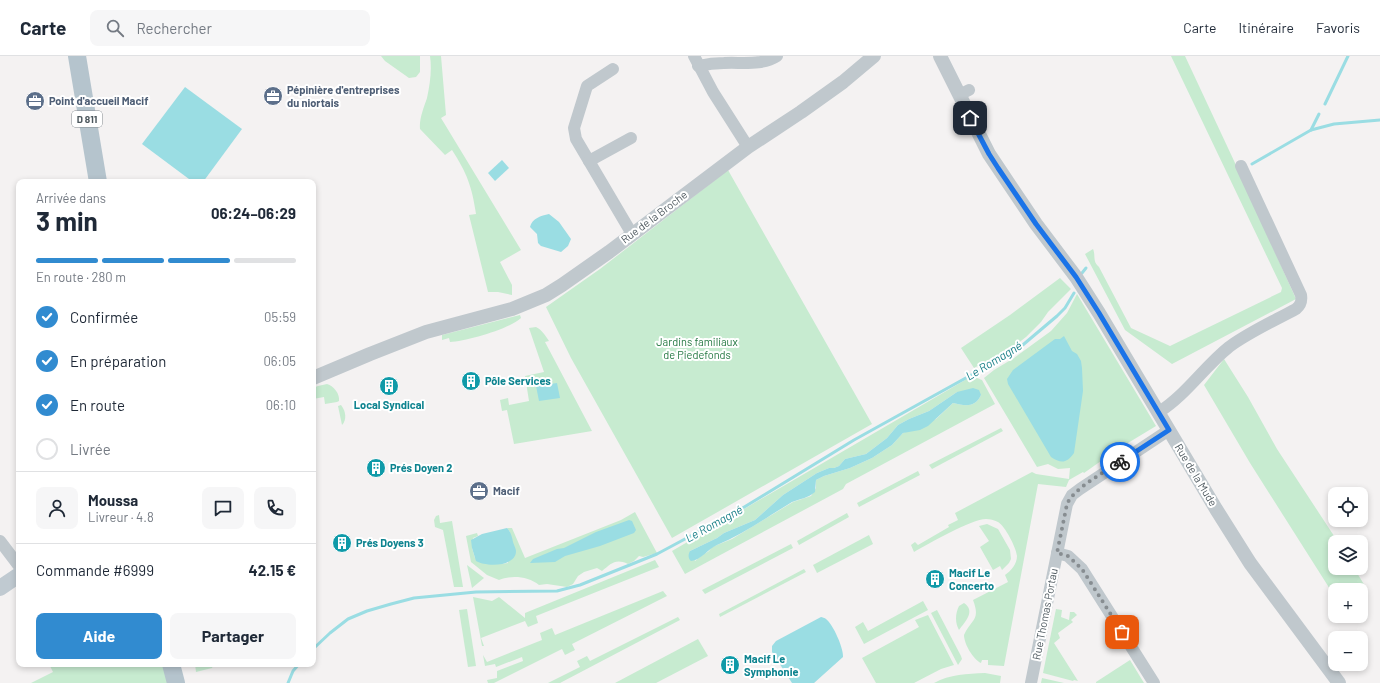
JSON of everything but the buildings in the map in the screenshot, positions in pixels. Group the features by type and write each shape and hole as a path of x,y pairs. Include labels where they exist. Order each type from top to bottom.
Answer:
{"main road":[{"name":"D 811","path":"77,56 98,179"},
{"name":"D 811","path":"88,56 107,179"},
{"path":"0,588 16,577"},
{"path":"173,667 176,683"},
{"path":"179,667 181,683"}],"street":[{"path":"696,61 710,63 759,62 772,59 776,56"},
{"name":"Rue de la Broche","path":"316,377 413,336 445,326 512,309 546,295 632,234 748,147 843,82 874,56"},
{"name":"Rue de la Mude","path":"940,56 964,92 989,154 1036,224 1076,277 1099,313 1250,563 1339,683"},
{"path":"696,61 713,92 748,147"},
{"path":"613,69 587,86 574,128 576,139 632,234"},
{"path":"589,161 632,138"},
{"path":"1159,412 1199,378 1214,361 1230,347 1300,306 1301,295 1241,166"},
{"name":"Rue Thomas Portau","path":"1031,683 1067,504 1072,496 1169,430"},
{"path":"0,541 16,562"},
{"path":"1057,553 1068,556 1082,569 1154,683"}],"green space":[{"path":"381,56 420,56 420,72 416,77 409,78 385,61"},
{"path":"430,56 441,56 446,115 441,118 521,250 500,262 512,285 512,295 498,292 488,292 469,215 476,214 471,188 465,173 452,150 445,155 420,129 421,117 430,82"},
{"path":"1171,56 1185,56 1296,299 1172,364 1125,330 1085,254 1093,249 1095,261 1131,328 1170,346 1281,292 1282,288"},
{"name":"Jardins familiaux de Piedefonds","path":"728,170 872,424 672,538 571,358 546,307 600,269"},
{"path":"1060,278 1071,289 1048,312 1041,322 1013,347 974,368 961,348 1010,315"},
{"path":"1077,294 1156,426 1118,449 1084,473 1083,472 1069,480 1066,487 1038,484 1004,666 988,665 988,660 982,660 981,663 972,655 967,647 964,635 976,616 973,600 1008,582 1005,575 1013,567 1017,556 1015,547 1007,532 998,522 986,519 961,527 914,552 911,545 915,542 918,545 949,527 948,525 958,520 955,513 1032,472 1036,474 1069,479 1070,468 1058,469 1048,464 1037,467 984,378 1051,331 1067,313"},
{"path":"520,315 521,318 515,322 487,334 450,342 449,338 442,340 442,335"},
{"path":"536,327 542,331 549,341 545,342 592,431 514,444 507,410 502,411 500,400 508,398 509,405 529,401 525,376 544,372 529,328"},
{"path":"1224,359 1248,397 1277,449 1333,535 1328,535 1328,575 1358,575 1363,583 1328,583 1328,586 1250,463 1204,385"},
{"path":"972,376 982,380 995,404 846,484 843,489 685,574 672,551","holes":["957,392 981,395 973,404 962,405 953,403 936,419 903,433 892,445 872,458 850,468 816,480 816,488 811,496 793,502 732,539 712,547 695,561 690,551 724,533 755,520 783,495 817,473 839,466 845,459 866,454 887,438 898,425 929,411"]},
{"path":"327,384 332,387 339,396 339,401 325,404 324,397 316,398 316,387"},
{"path":"341,405 345,415 345,421 342,425 338,406"},
{"path":"1001,428 1003,431 932,469 929,465"},
{"path":"918,471 920,475 859,507 857,503"},
{"path":"635,512 657,553 643,557 639,556 628,564 624,562 616,562 602,571 597,568 584,572 578,576 573,584 567,587 547,584 539,585 525,578 519,577 509,577 499,580 487,575 471,562 466,536 477,533 478,536 473,538 472,548 475,558 500,564 508,563 510,532 507,528 512,528 525,558 621,520"},
{"path":"847,513 849,517 799,545 797,541"},
{"path":"439,515 440,523 452,521 463,587 454,587 443,530 435,527 434,520 436,516"},
{"path":"987,524 998,529 1010,550 1011,559 1002,570 1000,566 993,570 980,547 989,541 979,526"},
{"path":"869,535 873,544 817,573 813,565"},
{"path":"791,544 793,548 705,594 702,590"},
{"path":"655,560 659,567 536,616 538,623 528,627 525,621 481,638 484,646 482,646 473,597 492,601 499,597 525,618 525,613"},
{"path":"467,565 484,578 472,588"},
{"path":"804,569 806,572 720,617 719,614"},
{"path":"663,591 667,596 572,644 575,650 565,655 562,649 494,683 488,683 487,680 497,678 497,671 523,661 522,657 496,667 495,664 485,666 483,655 487,662 542,640 540,633 552,628 555,635"},
{"path":"923,601 928,610 864,644 855,627 863,622 868,631"},
{"path":"964,603 969,609 969,613 959,630 956,615 959,606"},
{"path":"467,609 476,666 468,667 459,610"},
{"path":"1056,609 1062,610 1061,617 1069,620 1070,612 1074,612 1077,615 1071,620 1073,622 1058,633 1060,638 1054,643 1078,681 1043,673"},
{"path":"937,610 961,656 962,659 958,665 931,613"},
{"path":"928,615 954,665 941,669 914,683 876,683 862,658 919,627 915,620"},
{"path":"678,617 680,620 560,683 548,683 580,667 577,661 587,656 590,661"},
{"path":"698,639 708,656 656,683 615,683"},
{"path":"1130,660 1144,683 1096,683 1096,682"},
{"path":"50,667 165,667 168,683 31,683 53,672"},
{"path":"195,667 212,667 212,668 196,672"},
{"path":"985,673 1001,676 1000,683 934,683 952,676"},
{"path":"1042,678 1064,683 1041,683"}],"water":[{"path":"185,87 242,129 205,179 189,179 142,144"},
{"path":"502,160 509,168 495,181 488,173"},
{"path":"549,214 559,222 571,239 568,246 561,252 541,246 538,243 537,234 530,227 535,219"},
{"path":"1064,336 1072,351 1077,354 1081,361 1083,391 1074,453 1066,461 1058,461 1051,457 1008,384 1007,379 1013,370 1055,339 1060,339"},
{"path":"557,383 560,398 539,401 536,386"},
{"path":"973,388 979,390 981,395 973,404 962,405 953,403 928,426 920,430 903,433 892,445 872,458 850,468 816,480 815,492 812,494 792,502 745,531 714,547 698,559 691,561 689,559 690,551 724,533 755,520 783,495 817,473 839,466 845,459 866,454 887,438 898,425 929,411 957,392"},
{"path":"629,520 632,521 636,530 634,533 600,546 565,556 555,562 530,563 533,559 557,549 564,548 596,532"},
{"path":"507,528 516,550 515,556 506,563 493,565 476,561 471,540 482,534"},
{"path":"821,617 829,622 835,631 842,648 843,657 814,683 792,683 772,652 772,646 776,641"}],"waterway":[{"path":"1325,104 1348,56"},
{"path":"1311,130 1319,114"},
{"name":"Le Romagné","path":"1252,164 1311,130 1334,124 1380,120"},
{"name":"Le Romagné","path":"1082,273 1086,268"},
{"name":"Le Romagné","path":"316,646 348,619 367,611 391,604 414,598 476,592 557,591 580,585 657,554 741,509 854,440 1018,349 1057,316 1065,308 1074,293"},
{"name":"Le Romagné","path":"288,683 296,667"}],"way so far":[{"path":"1120,462 1080,489 1070,498 1067,504 1057,553 1068,556 1078,564 1122,632"}],"place":[{"name":"Pépinière d'entreprises du niortais","path":"273,96"},
{"name":"Point d'accueil Macif","path":"35,101"},
{"name":"Pôle Services","path":"471,381"},
{"name":"Local Syndical","path":"389,386"},
{"name":"Prés Doyen 2","path":"376,468"},
{"name":"Macif","path":"479,491"},
{"name":"Prés Doyens 3","path":"342,543"},
{"name":"Macif Le Concerto","path":"935,579"},
{"name":"Macif Le Symphonie","path":"730,665"}],"route":[{"path":"970,118 998,168 1036,224 1076,277 1099,313 1169,430 1120,462"}]}
